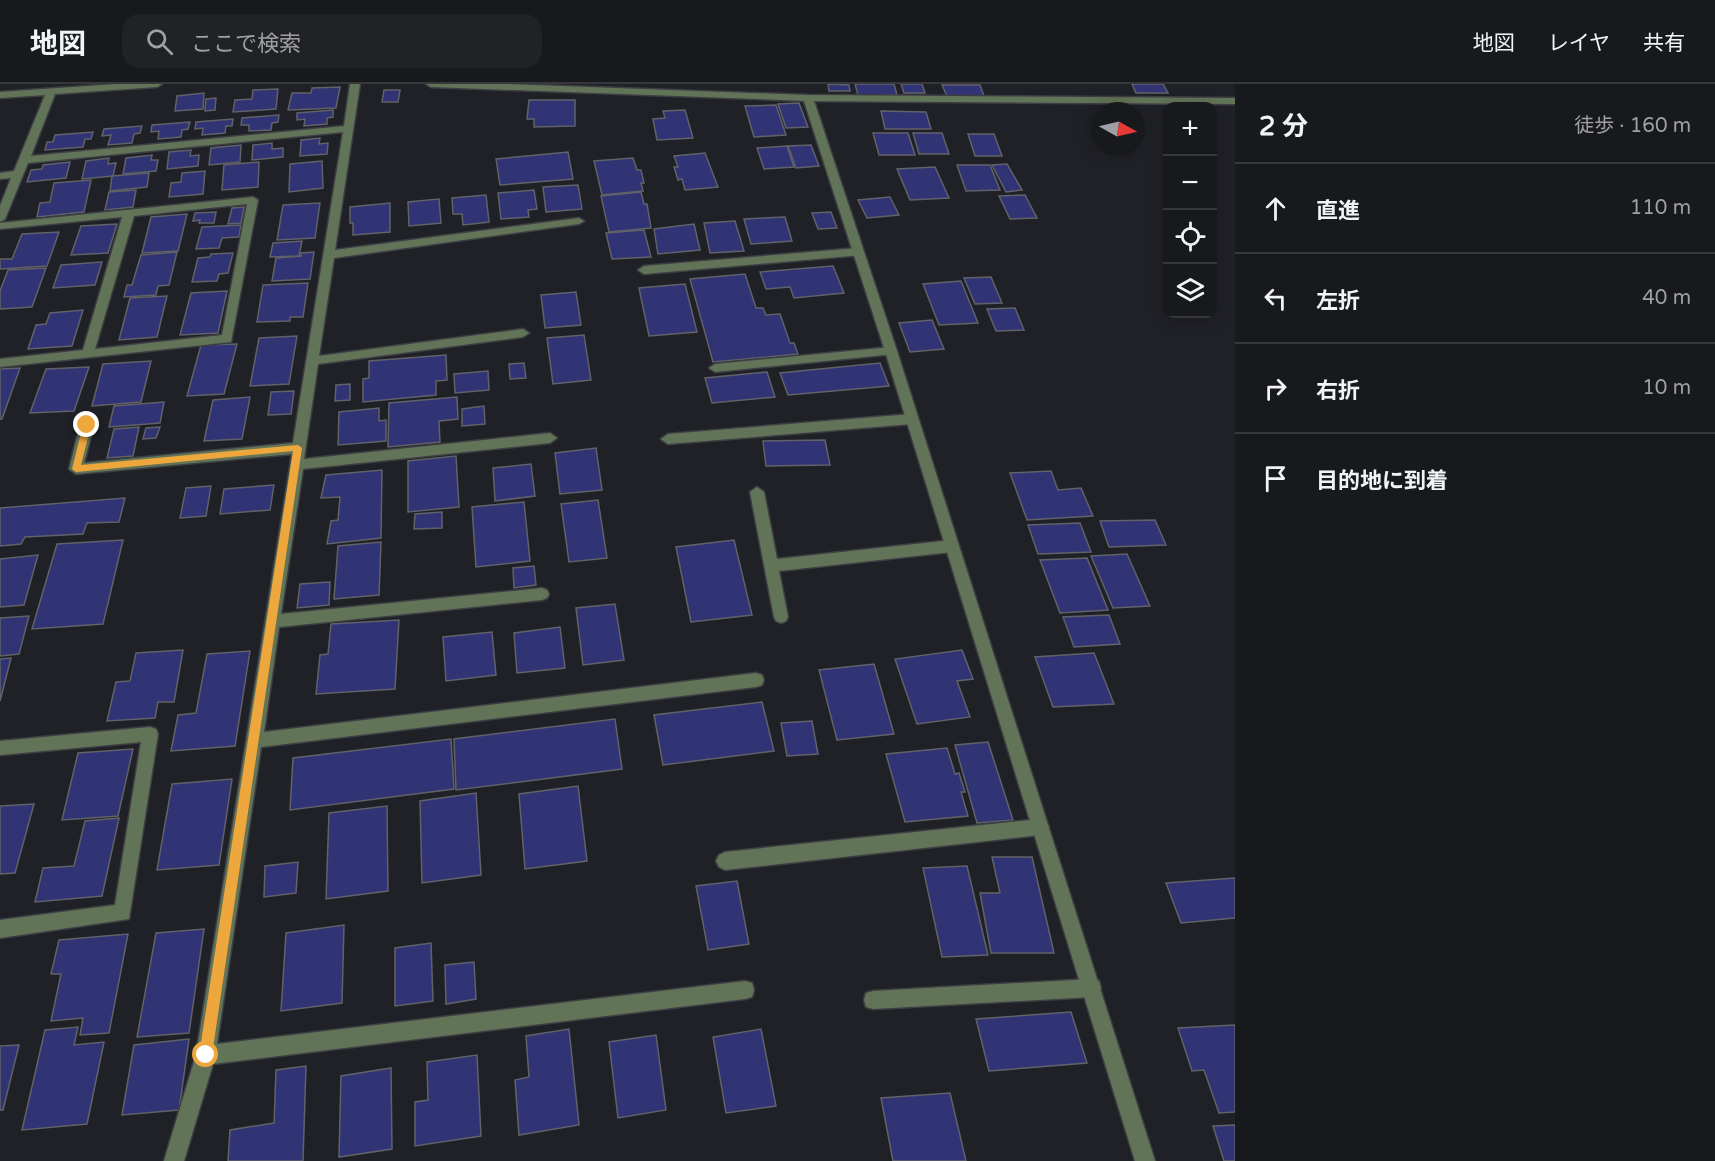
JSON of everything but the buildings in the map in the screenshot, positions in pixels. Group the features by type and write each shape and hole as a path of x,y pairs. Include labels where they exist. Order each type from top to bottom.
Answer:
{"street":[{"path":"0,95 157,84"},
{"path":"174,1161 206,1055 355,84"},
{"path":"431,84 1235,101"},
{"path":"806,91 891,351 1146,1161"},
{"path":"0,219 51,93"},
{"path":"23,160 347,129"},
{"path":"0,176 18,174"},
{"path":"0,226 253,200 227,339 0,363"},
{"path":"88,353 129,213"},
{"path":"328,255 579,221"},
{"path":"644,270 858,252"},
{"path":"312,361 523,333"},
{"path":"715,368 891,351"},
{"path":"668,439 912,419"},
{"path":"87,425 76,469 298,448"},
{"path":"296,465 550,438"},
{"path":"757,492 781,617"},
{"path":"770,566 952,546"},
{"path":"272,621 542,594"},
{"path":"253,741 756,680"},
{"path":"0,748 150,734 123,913 0,929"},
{"path":"724,861 1040,827"},
{"path":"873,1000 1092,988"},
{"path":"206,1055 745,990"}],"route":[{"path":"87,425 76,469 298,448 206,1055"}]}
